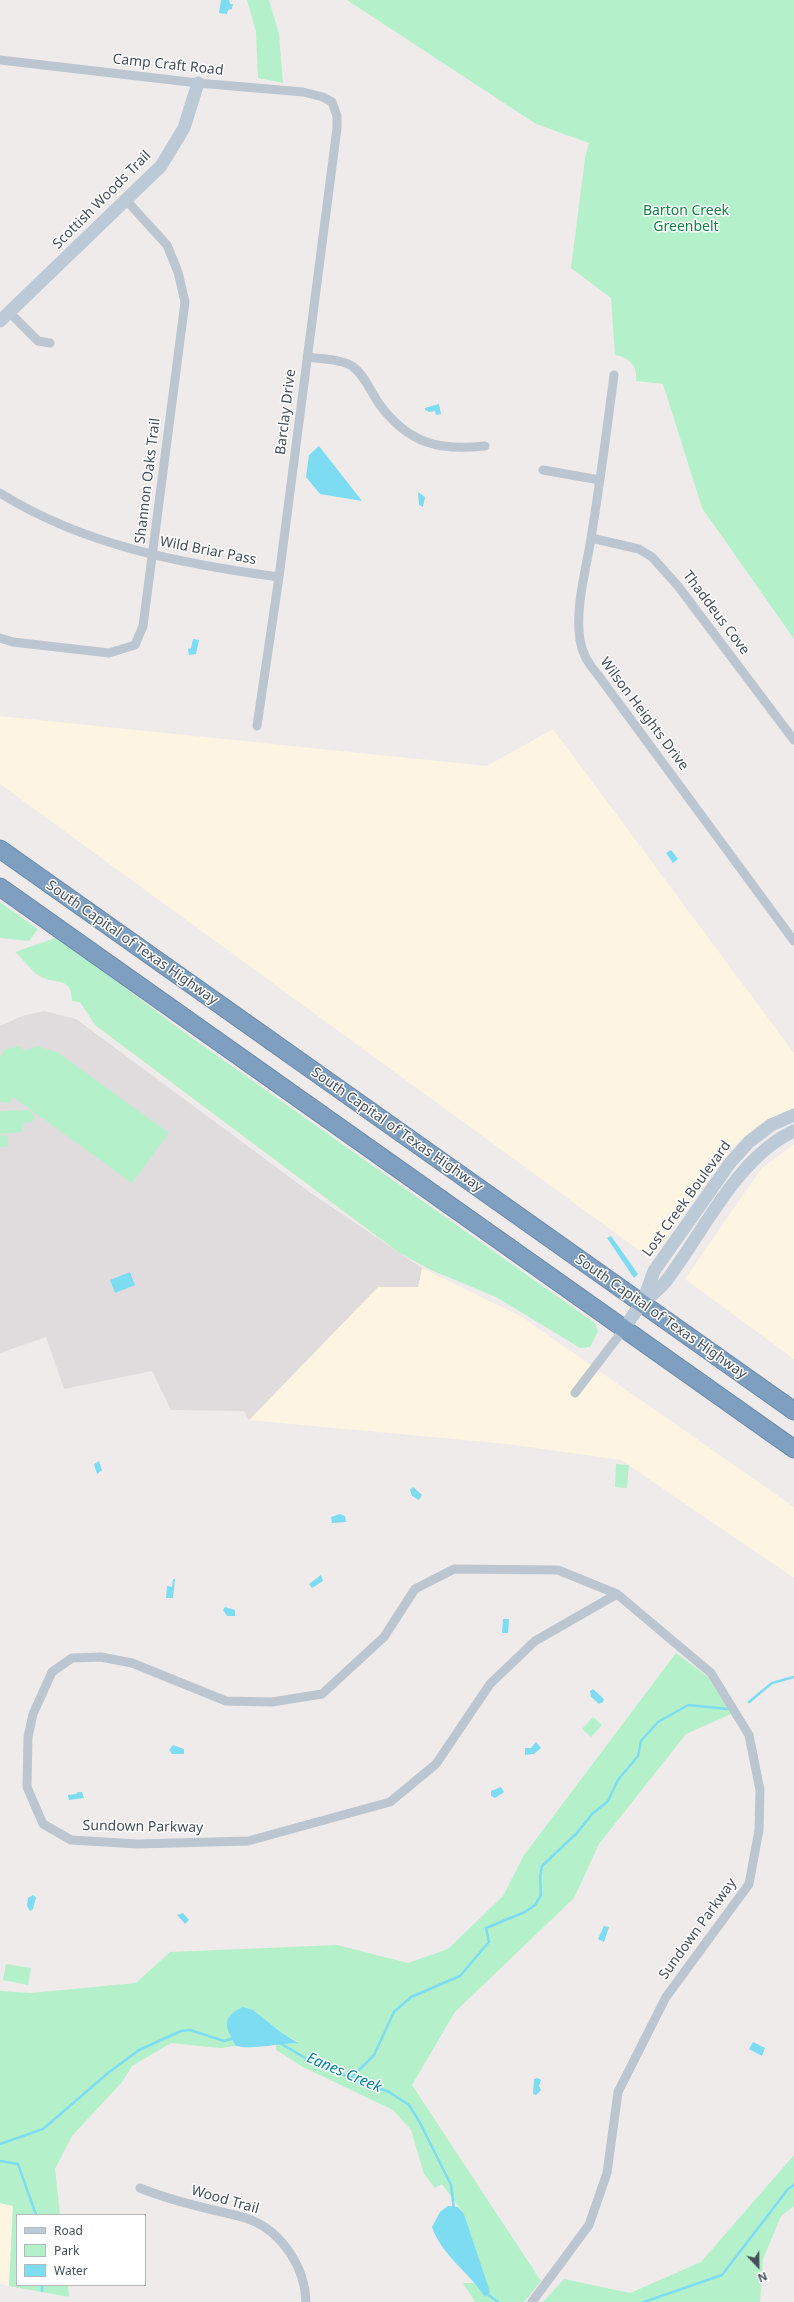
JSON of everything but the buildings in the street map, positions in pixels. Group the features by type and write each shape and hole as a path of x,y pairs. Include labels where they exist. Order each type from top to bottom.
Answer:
{"highway":[{"name":"South Capital of Texas Highway","path":"0,849 794,1411"},
{"path":"0,887 794,1449"}],"street":[{"name":"Camp Craft Road","path":"0,60 198,83 303,92 323,96 332,102"},
{"name":"Scottish Woods Trail","path":"0,321 161,166 184,128 198,83"},
{"name":"Barclay Drive","path":"257,726 337,128 337,116 332,102"},
{"name":"Shannon Oaks Trail","path":"0,638 13,642 109,653 135,645 143,626 185,302 178,272 167,245 126,200"},
{"path":"10,313 38,341 50,343"},
{"path":"307,357 352,366 361,375 381,406 407,431 427,442 446,448 485,446"},
{"name":"Wilson Heights Drive","path":"614,375 600,480 579,610 580,641 584,654 590,667 598,674 794,941"},
{"path":"543,470 600,480"},
{"name":"Wild Briar Pass","path":"0,493 17,504 69,528 153,555 204,567 278,577"},
{"name":"Thaddeus Cove","path":"591,538 639,549 652,557 678,586 794,740"},
{"name":"Lost Creek Boulevard","path":"642,1303 654,1271 730,1163 749,1142 771,1125 794,1115"},
{"name":"Lost Creek Boulevard","path":"576,1393 642,1303 665,1282 742,1175 760,1154 782,1136 794,1131"},
{"name":"Sundown Parkway","path":"532,2302 589,2225 607,2173 618,2092 666,1997 749,1884 759,1830 760,1790 749,1735 712,1673 617,1594 558,1570 454,1569 415,1589 384,1637 322,1694 272,1702 226,1702 132,1663 101,1657 72,1658 52,1672 33,1714 28,1737 27,1787 43,1824 71,1840 138,1844 248,1841 390,1802 436,1764 490,1684 536,1641 617,1594"},
{"name":"Wood Trail","path":"140,2188 166,2199 250,2219 270,2231 286,2248 296,2263 305,2289 306,2302"}],"shaded area":[{"path":"0,716 487,766 553,729 794,1053 794,1110 781,1114 757,1126 736,1144 651,1259 0,784"},
{"path":"44,1011 76,1019 311,1193 422,1268 418,1287 378,1287 249,1420 244,1411 171,1410 152,1371 64,1389 46,1337 0,1353 0,1026 22,1016"},
{"path":"794,1144 794,1359 685,1279 761,1169"},
{"path":"422,1268 522,1317 794,1507 794,1578 621,1460 507,1444 249,1420 378,1287 418,1287"},
{"path":"0,2203 13,2206 9,2286 0,2284"}],"green space":[{"path":"247,0 269,0 279,34 283,83 258,78 256,32"},
{"name":"Barton Creek Greenbelt","path":"347,0 794,0 794,639 702,508 663,384 636,381 636,371 632,363 620,356 615,355 611,298 571,268 585,158 589,143 536,124"},
{"path":"0,902 38,929 29,941 0,938"},
{"path":"58,937 181,1030 595,1323 598,1332 590,1347 580,1348 496,1297 431,1270 398,1252 95,1025 80,1002 72,1001 69,987 66,984 39,976 15,952"},
{"path":"19,1046 25,1051 37,1046 57,1052 169,1133 132,1183 13,1097 10,1102 3,1103 0,1101 0,1057 4,1050"},
{"path":"29,1110 35,1118 31,1123 24,1122 22,1132 0,1134 0,1111"},
{"path":"8,1135 8,1147 0,1147 0,1136"},
{"path":"616,1464 629,1465 627,1488 615,1487"},
{"path":"676,1653 708,1677 731,1714 686,1734 599,1844 574,1898 455,2012 412,2085 541,2281 524,2302 475,2302 463,2283 476,2283 485,2296 474,2245 464,2214 442,2184 435,2188 424,2174 411,2130 393,2110 303,2067 276,2050 276,2043 298,2042 282,2033 253,2010 229,2034 236,2046 220,2048 171,2043 132,2066 122,2082 72,2136 55,2169 60,2214 16,2214 16,2286 68,2286 69,2297 9,2286 13,2206 0,2203 0,1991 31,1993 136,1983 170,1952 337,1945 408,1963 448,1949 503,1896 524,1855"},
{"path":"593,1717 602,1725 591,1737 582,1729"},
{"path":"6,1964 31,1968 28,1985 3,1980"},
{"path":"794,2155 794,2206 781,2216 763,2259 760,2302 543,2302 564,2279 630,2293 701,2262"}],"water":[{"path":"221,0 229,0 230,4 233,4 232,9 228,10 227,14 219,13"},
{"path":"439,404 441,414 436,415 435,411 429,412 425,410 425,408"},
{"path":"319,446 362,501 320,494 306,477 309,455"},
{"path":"418,492 425,497 423,507 419,505"},
{"path":"193,639 199,640 196,654 189,655 188,649 191,648"},
{"path":"671,850 678,859 673,863 666,853"},
{"path":"611,1236 638,1274 634,1278 607,1238"},
{"path":"130,1272 135,1285 115,1293 110,1280"},
{"path":"99,1461 102,1470 97,1474 94,1464"},
{"path":"413,1487 422,1495 419,1500 412,1496 410,1490"},
{"path":"340,1514 345,1516 346,1522 332,1523 331,1517"},
{"path":"321,1575 323,1581 312,1588 309,1584"},
{"path":"173,1579 175,1579 173,1598 166,1598 167,1586 172,1587"},
{"path":"225,1607 235,1610 235,1616 227,1616 223,1610"},
{"path":"503,1619 509,1619 508,1633 502,1633"},
{"path":"593,1689 604,1699 603,1702 599,1704 591,1697 590,1691"},
{"path":"536,1742 541,1748 534,1754 525,1755 525,1748 531,1748"},
{"path":"173,1745 184,1749 184,1754 172,1754 169,1750"},
{"path":"501,1787 504,1792 495,1798 491,1796 491,1791"},
{"path":"78,1792 82,1792 84,1798 69,1800 68,1795 76,1794"},
{"path":"33,1895 36,1897 33,1909 30,1911 27,1906 28,1898"},
{"path":"183,1913 189,1920 185,1924 177,1915"},
{"path":"604,1926 609,1927 604,1942 598,1939"},
{"path":"243,2007 253,2010 282,2033 298,2043 259,2047 236,2046 229,2034 227,2023 231,2014"},
{"path":"753,2042 765,2048 762,2056 749,2049"},
{"path":"538,2078 541,2080 539,2086 541,2090 536,2095 533,2094 534,2079"},
{"path":"448,2206 458,2207 464,2214 490,2292 485,2297 479,2288 442,2247 436,2237 432,2227 440,2212"}],"waterway":[{"path":"749,1702 772,1683 794,1677"},
{"path":"351,2078 374,2055 394,2012 411,1997 460,1976 489,1942 486,1928 525,1912 535,1905 541,1895 540,1877 542,1866 577,1833 592,1814 608,1801 618,1780 638,1756 641,1741 658,1722 688,1705 728,1709"},
{"name":"Eanes Creek","path":"0,2144 43,2129 108,2073 139,2050 181,2031 190,2030 224,2041 235,2038"},
{"name":"Eanes Creek","path":"278,2042 319,2066 389,2092 409,2105 419,2121 451,2185 454,2210"},
{"path":"0,2161 18,2164 36,2214"},
{"path":"644,2302 722,2275 788,2189 794,2185"},
{"path":"42,2286 42,2291"},
{"name":"Eanes Creek","path":"486,2293 498,2302"}]}
